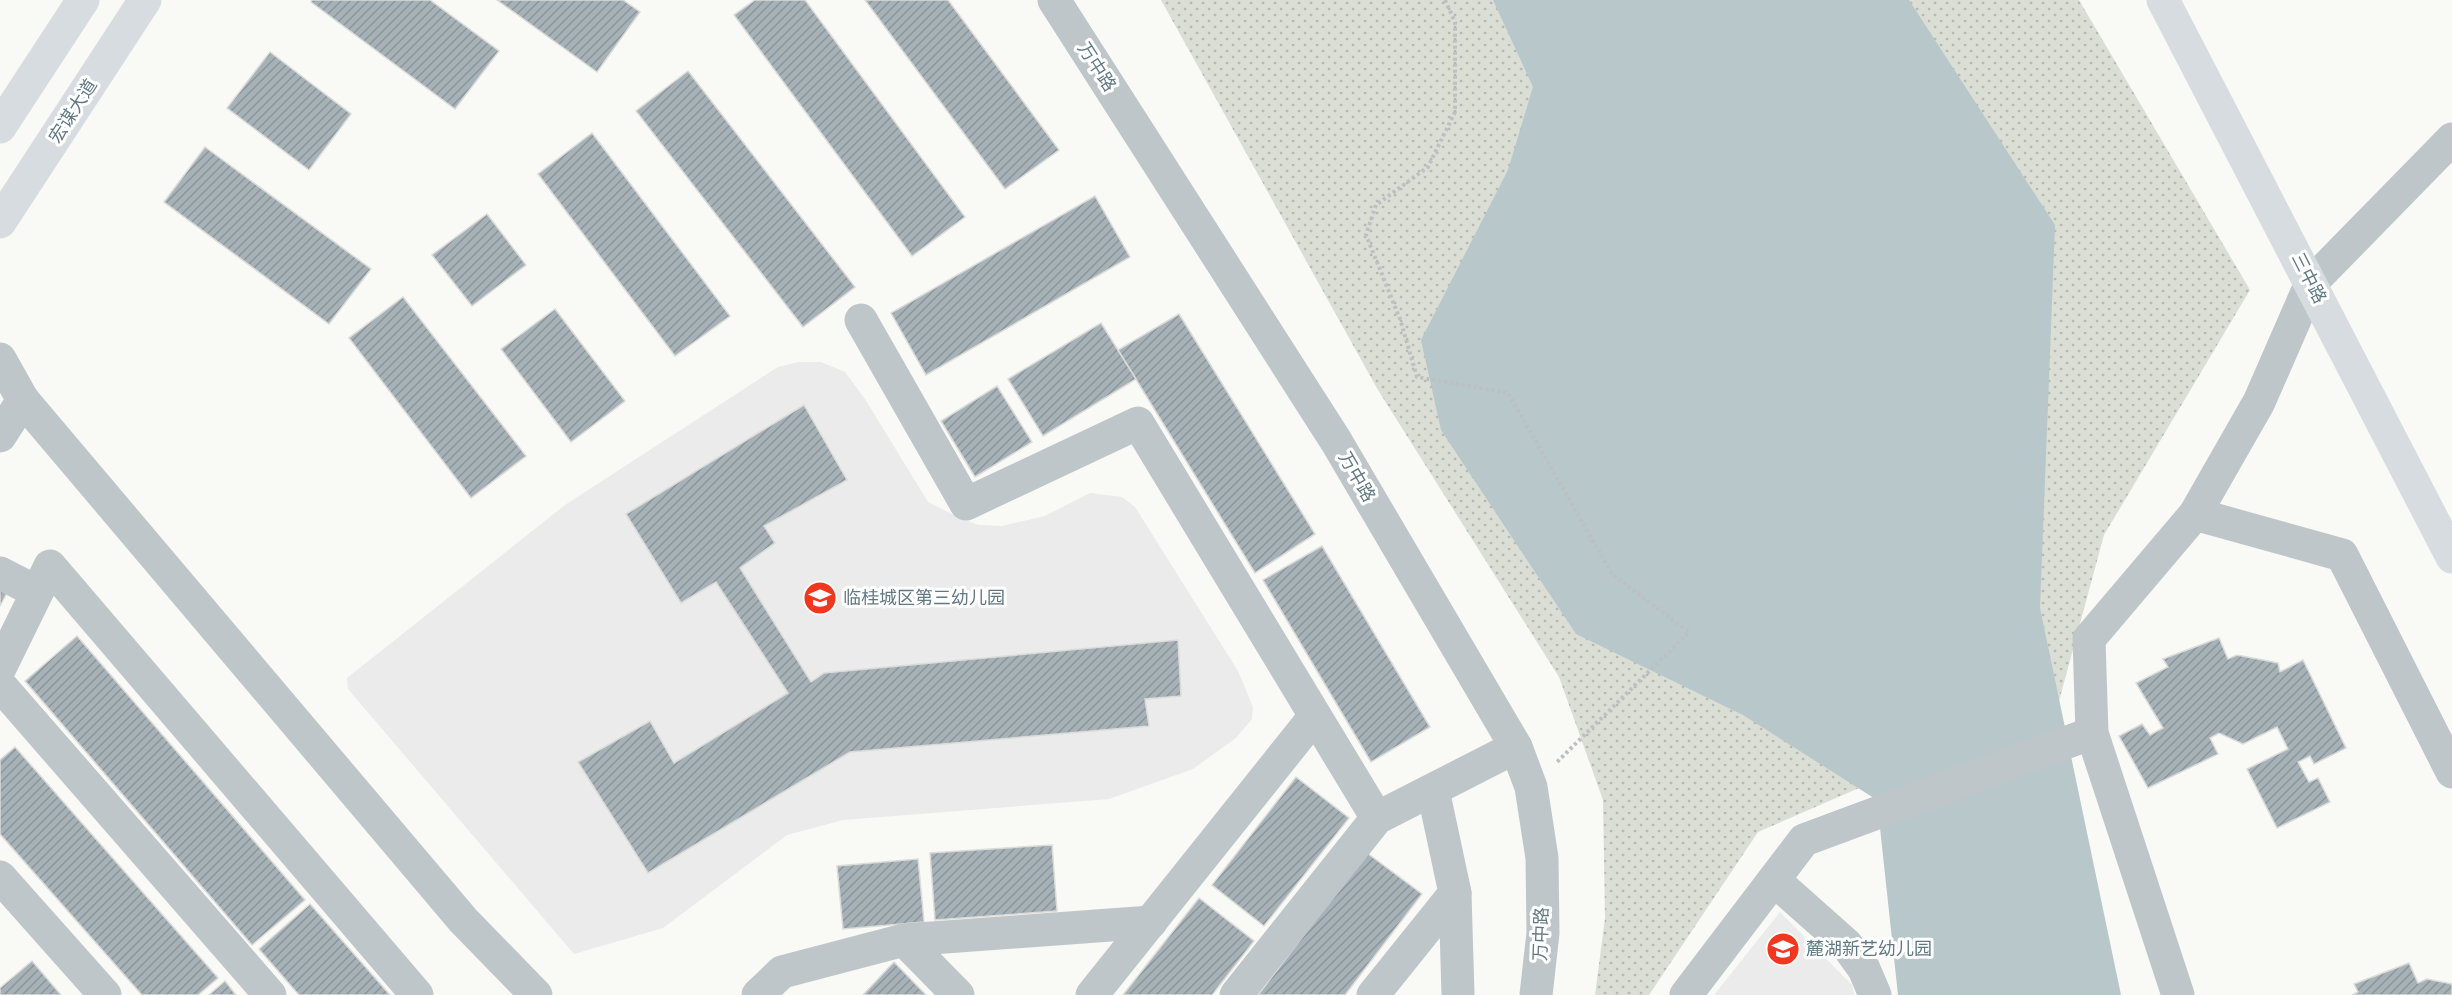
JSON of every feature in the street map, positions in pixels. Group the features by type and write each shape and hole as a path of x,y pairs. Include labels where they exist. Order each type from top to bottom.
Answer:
{"main road":[{"path":"0,127 83,0"},
{"name":"宏谋大道","path":"0,222 145,0"},
{"name":"三中路","path":"2163,0 2312,283 2452,557"}],"street":[{"name":"万中路","path":"1054,0 1336,441 1516,747 1531,787 1542,858 1543,933 1536,995"},
{"path":"2178,995 2092,733 2089,639 2195,514 2259,402 2312,283 2452,138"},
{"path":"861,320 966,504 1138,423 1377,818"},
{"path":"0,359 23,400 463,920 536,995"},
{"path":"0,436 23,400"},
{"path":"2195,514 2342,555 2452,772"},
{"path":"0,668 50,566 417,995"},
{"path":"0,573 37,592"},
{"path":"0,686 270,995"},
{"path":"1092,995 1315,716"},
{"path":"1686,995 1804,840 2092,733"},
{"path":"1236,995 1377,818 1516,747"},
{"path":"1432,790 1455,893 1458,995"},
{"path":"1774,880 1846,944 1864,969 1875,995"},
{"path":"4,893 105,995"},
{"path":"1373,995 1455,893"},
{"path":"758,995 782,972 904,940 1151,922"},
{"path":"904,940 958,995"},
{"path":"782,972 806,995"}],"path":[{"path":"1445,0 1455,22 1455,112 1428,167 1376,205 1366,235 1400,319 1417,376 1508,393 1612,574 1689,632 1531,787"}],"shaded area":[{"path":"1161,0 2079,0 2250,290 2104,535 2059,701 1758,832 1649,995 1595,995 1605,918 1603,800 1559,677 1378,390"},
{"path":"1493,0 1909,0 2055,225 2040,608 2121,995 1898,995 1877,800 1743,715 1576,634 1441,430 1421,340 1508,170 1533,87"},
{"name":"临桂城区第三幼儿园","path":"799,362 821,362 845,372 865,399 928,502 954,515 978,525 1002,526 1045,516 1090,493 1122,497 1135,507 1238,671 1253,707 1252,719 1236,738 1193,769 1109,799 843,820 787,835 663,928 574,954 348,689 347,678 565,505 778,367"},
{"name":"麓湖新艺幼儿园","path":"1780,912 1852,985 1854,995 1714,995"}],"building":[{"path":"312,0 430,0 499,51 455,109 311,2"},
{"path":"497,0 623,0 640,12 597,72"},
{"path":"755,0 805,0 965,217 912,256 734,15"},
{"path":"865,0 948,0 1059,150 1005,189"},
{"path":"270,52 351,114 309,170 227,108"},
{"path":"688,71 855,287 803,327 636,111"},
{"path":"592,133 730,316 675,356 538,174"},
{"path":"205,147 371,269 329,324 164,202"},
{"path":"1095,196 1130,257 926,375 891,313"},
{"path":"487,214 526,265 472,306 432,255"},
{"path":"403,297 526,456 471,498 349,338"},
{"path":"555,309 625,401 571,442 501,349"},
{"path":"1179,314 1315,534 1255,573 1118,350"},
{"path":"1101,323 1136,379 1043,436 1008,379"},
{"path":"997,386 1032,442 975,477 941,421"},
{"path":"804,405 847,480 764,526 775,543 740,568 811,682 824,673 1178,640 1181,696 1145,699 1149,726 850,752 648,873 578,762 650,721 674,763 788,693 716,582 681,603 626,514"},
{"path":"1322,546 1430,727 1371,762 1263,580"},
{"path":"0,580 11,585 0,606"},
{"path":"77,636 305,900 252,945 25,681"},
{"path":"2219,638 2228,659 2237,655 2278,663 2280,672 2303,660 2346,748 2314,764 2310,756 2298,762 2309,782 2318,778 2330,802 2277,828 2247,769 2288,749 2277,727 2243,744 2219,733 2210,738 2218,754 2148,788 2119,736 2142,724 2150,735 2163,728 2136,683 2168,667 2163,659"},
{"path":"15,747 218,978 198,995 142,995 0,834 0,760"},
{"path":"1296,777 1349,818 1264,926 1212,885"},
{"path":"1052,845 1057,911 935,920 930,853"},
{"path":"1367,853 1422,894 1345,995 1258,995"},
{"path":"918,859 924,922 843,929 837,866"},
{"path":"1199,898 1254,941 1212,995 1123,995"},
{"path":"310,904 390,995 299,995 259,949"},
{"path":"32,961 61,995 0,995 0,988"},
{"path":"894,962 926,995 863,995"},
{"path":"2409,963 2418,983 2427,979 2452,984 2452,995 2352,995 2358,992 2354,984"},
{"path":"225,981 236,995 209,995"}],"place":[{"name":"临桂城区第三幼儿园","path":"820,598"},
{"name":"麓湖新艺幼儿园","path":"1783,949"}]}
